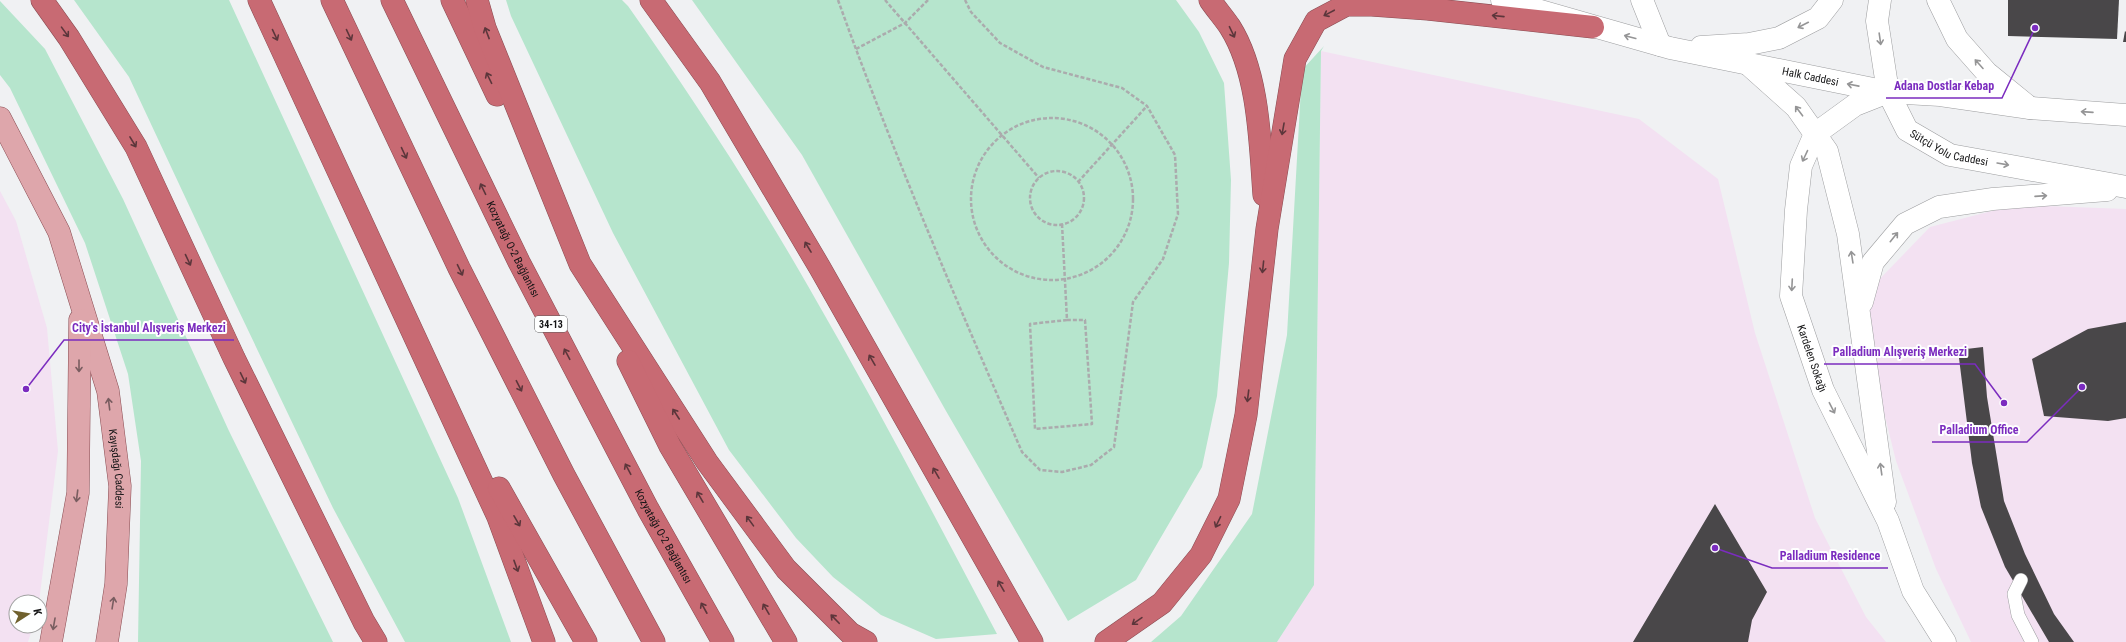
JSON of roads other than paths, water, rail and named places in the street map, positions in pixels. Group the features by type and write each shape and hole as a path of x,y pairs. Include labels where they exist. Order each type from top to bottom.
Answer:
{"highway":[{"path":"42,0 69,38 136,147 234,358 360,615 376,642"},
{"path":"259,0 498,517 544,642"},
{"path":"332,0 459,268 564,475 654,642"},
{"name":"Kozyatağı O-2 Bağlantısı","path":"392,0 519,262 648,509 723,642"},
{"path":"452,0 670,446 786,642"},
{"path":"477,0 485,28 580,264 707,462 786,569 850,633 866,642"},
{"path":"651,0 710,82 820,268 1032,642"},
{"path":"1210,0 1230,28 1249,72 1257,112 1267,229"},
{"path":"1106,642 1162,603 1201,555 1229,499 1246,415 1267,229 1295,60 1316,21 1346,4 1428,9 1593,27"},
{"path":"293,73 489,471 586,642"}],"main road":[{"name":"Kayışdağı Caddesi","path":"0,118 59,232 108,391 120,486 116,584 107,642"},
{"name":"Kayışdağı Caddesi","path":"51,642 78,493 80,299"}],"street":[{"name":"Halk Caddesi","path":"1502,0 1665,47 1888,92 1940,95 2030,108 2126,115"},
{"path":"1642,0 1665,47 1749,44 1779,38 1818,18 1832,0"},
{"name":"Sütçü Yolu Caddesi","path":"1880,0 1877,20 1888,92 1907,130 1950,155 2126,187"},
{"path":"1938,0 1957,39 1987,73 2030,108"},
{"path":"1748,64 1796,107 1827,151 1848,234 1860,309 1868,380 1888,521"},
{"path":"1815,134 1855,105 1888,92"},
{"name":"Kardelen Sokağı","path":"1815,134 1801,166 1796,210 1791,296 1823,390 1888,521 1912,591 1945,642"},
{"path":"1860,309 1873,262 1905,224 1939,207 1993,199 2126,187"}],"lane":[{"path":"2020,580 2014,594 2018,615 2032,642"}],"place":[{"name":"Adana Dostlar Kebap","path":"2035,28"},
{"name":"Palladium Office","path":"2082,387"},
{"name":"City's İstanbul Alışveriş Merkezi","path":"26,389"},
{"name":"Palladium Alışveriş Merkezi","path":"2004,403"},
{"name":"Palladium Residence","path":"1715,548"}]}
